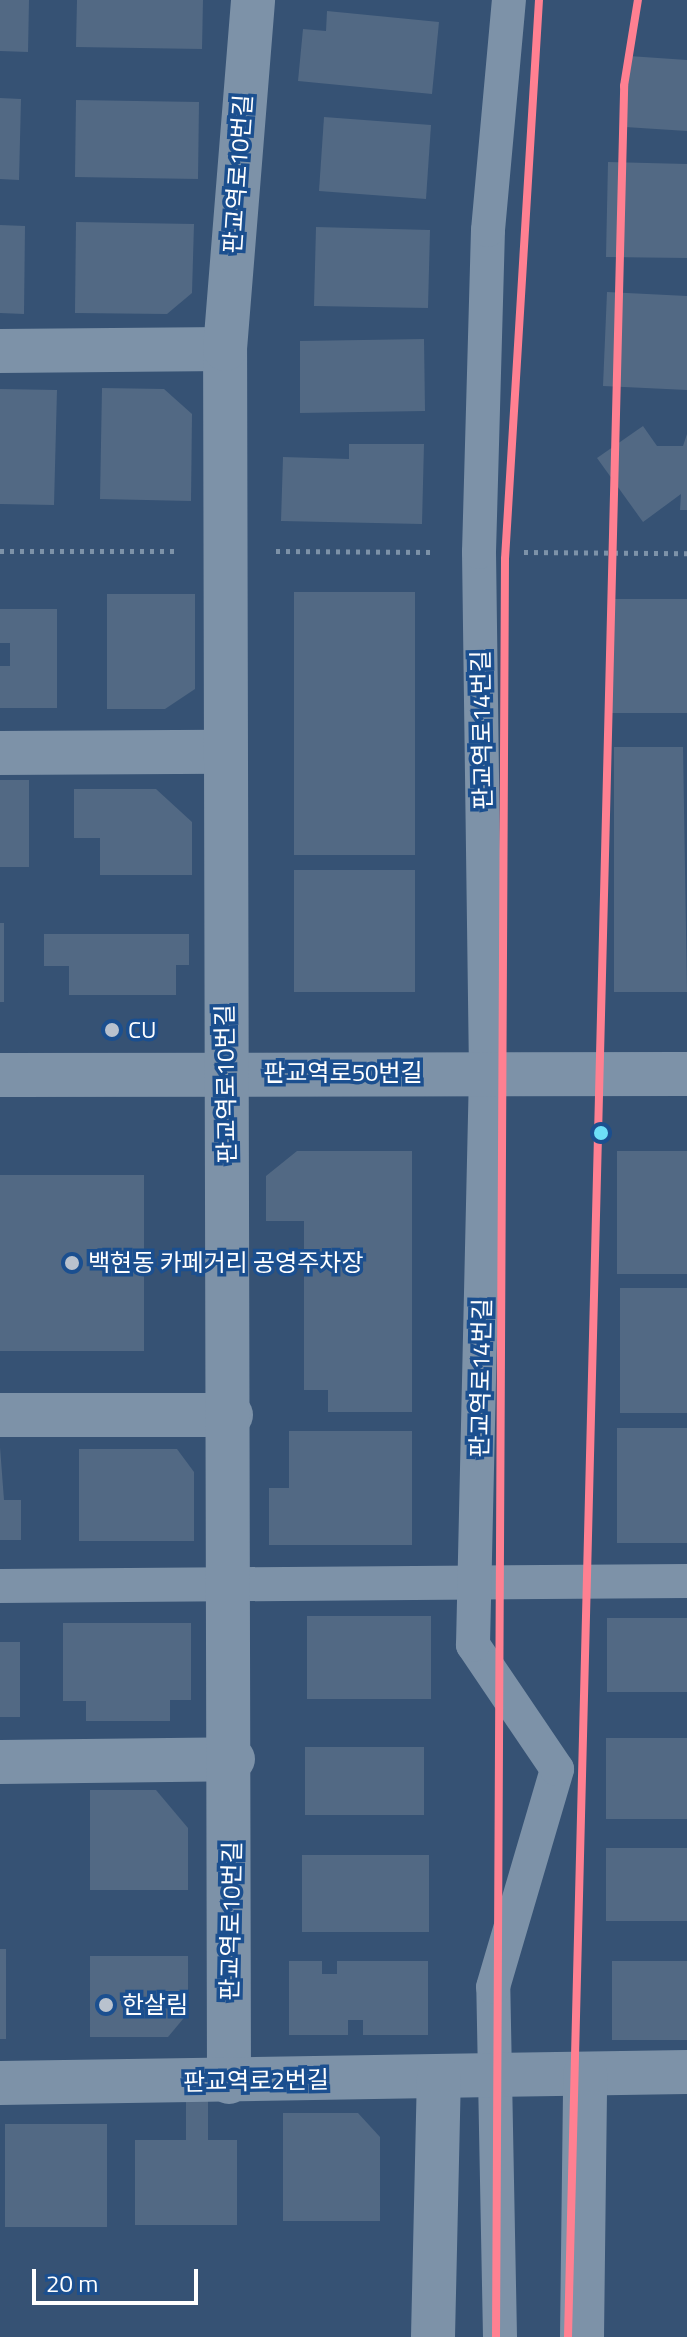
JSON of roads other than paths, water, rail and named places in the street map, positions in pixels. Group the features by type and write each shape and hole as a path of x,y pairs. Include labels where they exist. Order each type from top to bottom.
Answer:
{"street":[{"name":"판교역로10번길","path":"229,2082 233,1759 231,1415 221,752 225,349 253,0"},
{"name":"판교역로14번길","path":"500,2337 503,2076 493,1987 557,1769 473,1645 486,1073 479,552 488,230 509,0"},
{"path":"0,351 225,349"},
{"path":"0,753 221,752"},
{"name":"판교역로50번길","path":"0,1075 687,1074"},
{"path":"0,1415 231,1415"},
{"path":"0,1586 687,1581"},
{"path":"0,1762 233,1759"},
{"name":"판교역로2번길","path":"0,2083 229,2082 687,2072"},
{"path":"582,2337 585,2074"},
{"path":"433,2337 439,2078"}],"place":[{"name":"CU","path":"112,1030"},
{"name":"백현동 카페거리 공영주차장","path":"72,1263"},
{"name":"한살림","path":"106,2005"}]}
